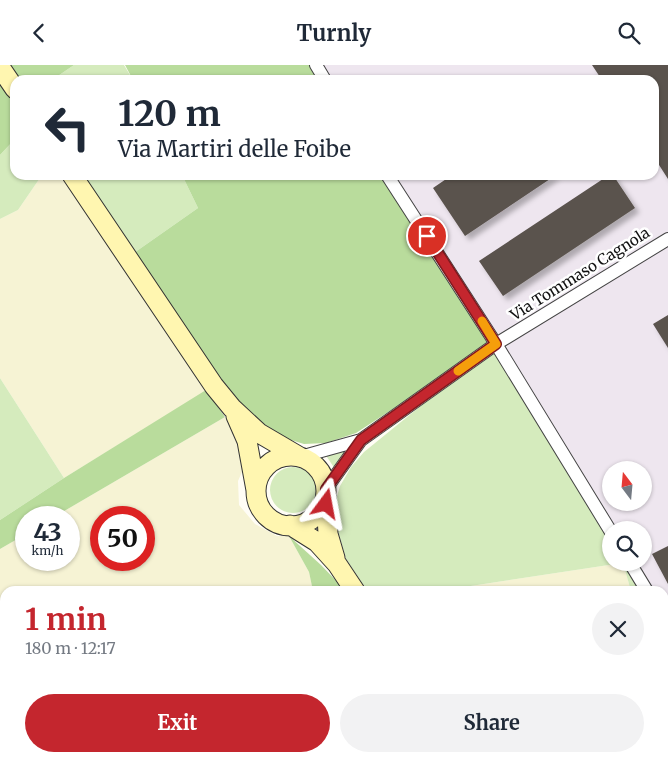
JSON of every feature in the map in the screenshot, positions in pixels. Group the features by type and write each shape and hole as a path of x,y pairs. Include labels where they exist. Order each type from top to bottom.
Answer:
{"main road":[{"path":"0,67 10,82"},
{"path":"75,180 214,385 232,408 260,433 315,465 323,476 326,489 328,534 337,564"},
{"path":"232,408 247,441 258,504 263,512 274,521 290,525 317,543 337,564 352,586"},
{"path":"256,493 258,479 266,466 280,457 300,457"},
{"path":"290,525 304,523 315,516 325,499 326,489"}],"street":[{"path":"390,180 496,344 604,521"},
{"name":"Via Tommaso Cagnola","path":"326,489 361,440 496,344 668,239"},
{"name":"Via Tommaso Cagnola","path":"300,457 361,440"},
{"path":"635,571 644,586"}],"shaded area":[{"path":"315,65 668,65 668,586 635,586 626,571 652,571 652,521 602,521 602,531 387,180 659,180 659,75 322,75"},
{"path":"39,180 75,180 214,386 64,478 0,378 0,219 18,210"},
{"path":"225,417 238,442 245,465 238,481 239,505 255,524 277,536 289,536 309,572 312,586 0,586 0,549 15,540 15,571 80,571 80,506 73,506"},
{"path":"602,566 602,571 625,571 630,586 471,586"}],"green space":[{"path":"4,65 74,65 59,75 11,75"},
{"path":"74,65 124,65 130,75 59,75"},
{"path":"125,65 315,65 322,75 130,75"},
{"path":"0,67 10,82 10,144 0,155"},
{"path":"10,144 10,180 39,180 18,210 0,219 0,155"},
{"path":"81,180 184,180 198,208 131,255"},
{"path":"184,180 387,180 491,345 356,433 326,443 304,444 278,436 239,405 131,255 198,208"},
{"path":"492,348 602,528 602,566 471,586 364,586 346,559 336,524 335,503 340,486 351,467 364,452"},
{"path":"0,378 64,478 21,506 15,506 15,510 0,520"},
{"path":"206,390 225,417 73,506 21,506"},
{"path":"350,447 335,469 325,454"},
{"path":"293,467 306,471 312,477 316,490 312,503 306,509 293,513 280,509 274,503 270,490 274,477 280,471"},
{"path":"15,510 15,540 0,549 0,520"},
{"path":"289,536 341,586 312,586 309,572"},
{"path":"625,571 628,571 637,586 630,586"}],"building":[{"path":"592,65 668,65 668,179 659,165 659,75 599,75"},
{"path":"445,180 549,180 465,236 433,188"},
{"path":"601,180 616,180 635,208 503,296 479,261"},
{"path":"668,315 668,348 653,324"},
{"path":"668,546 668,584 652,554"}],"slow traffic":[{"path":"458,371 496,344 482,321"}],"route":[{"path":"326,504 326,489 361,440 496,344 427,236"}]}
